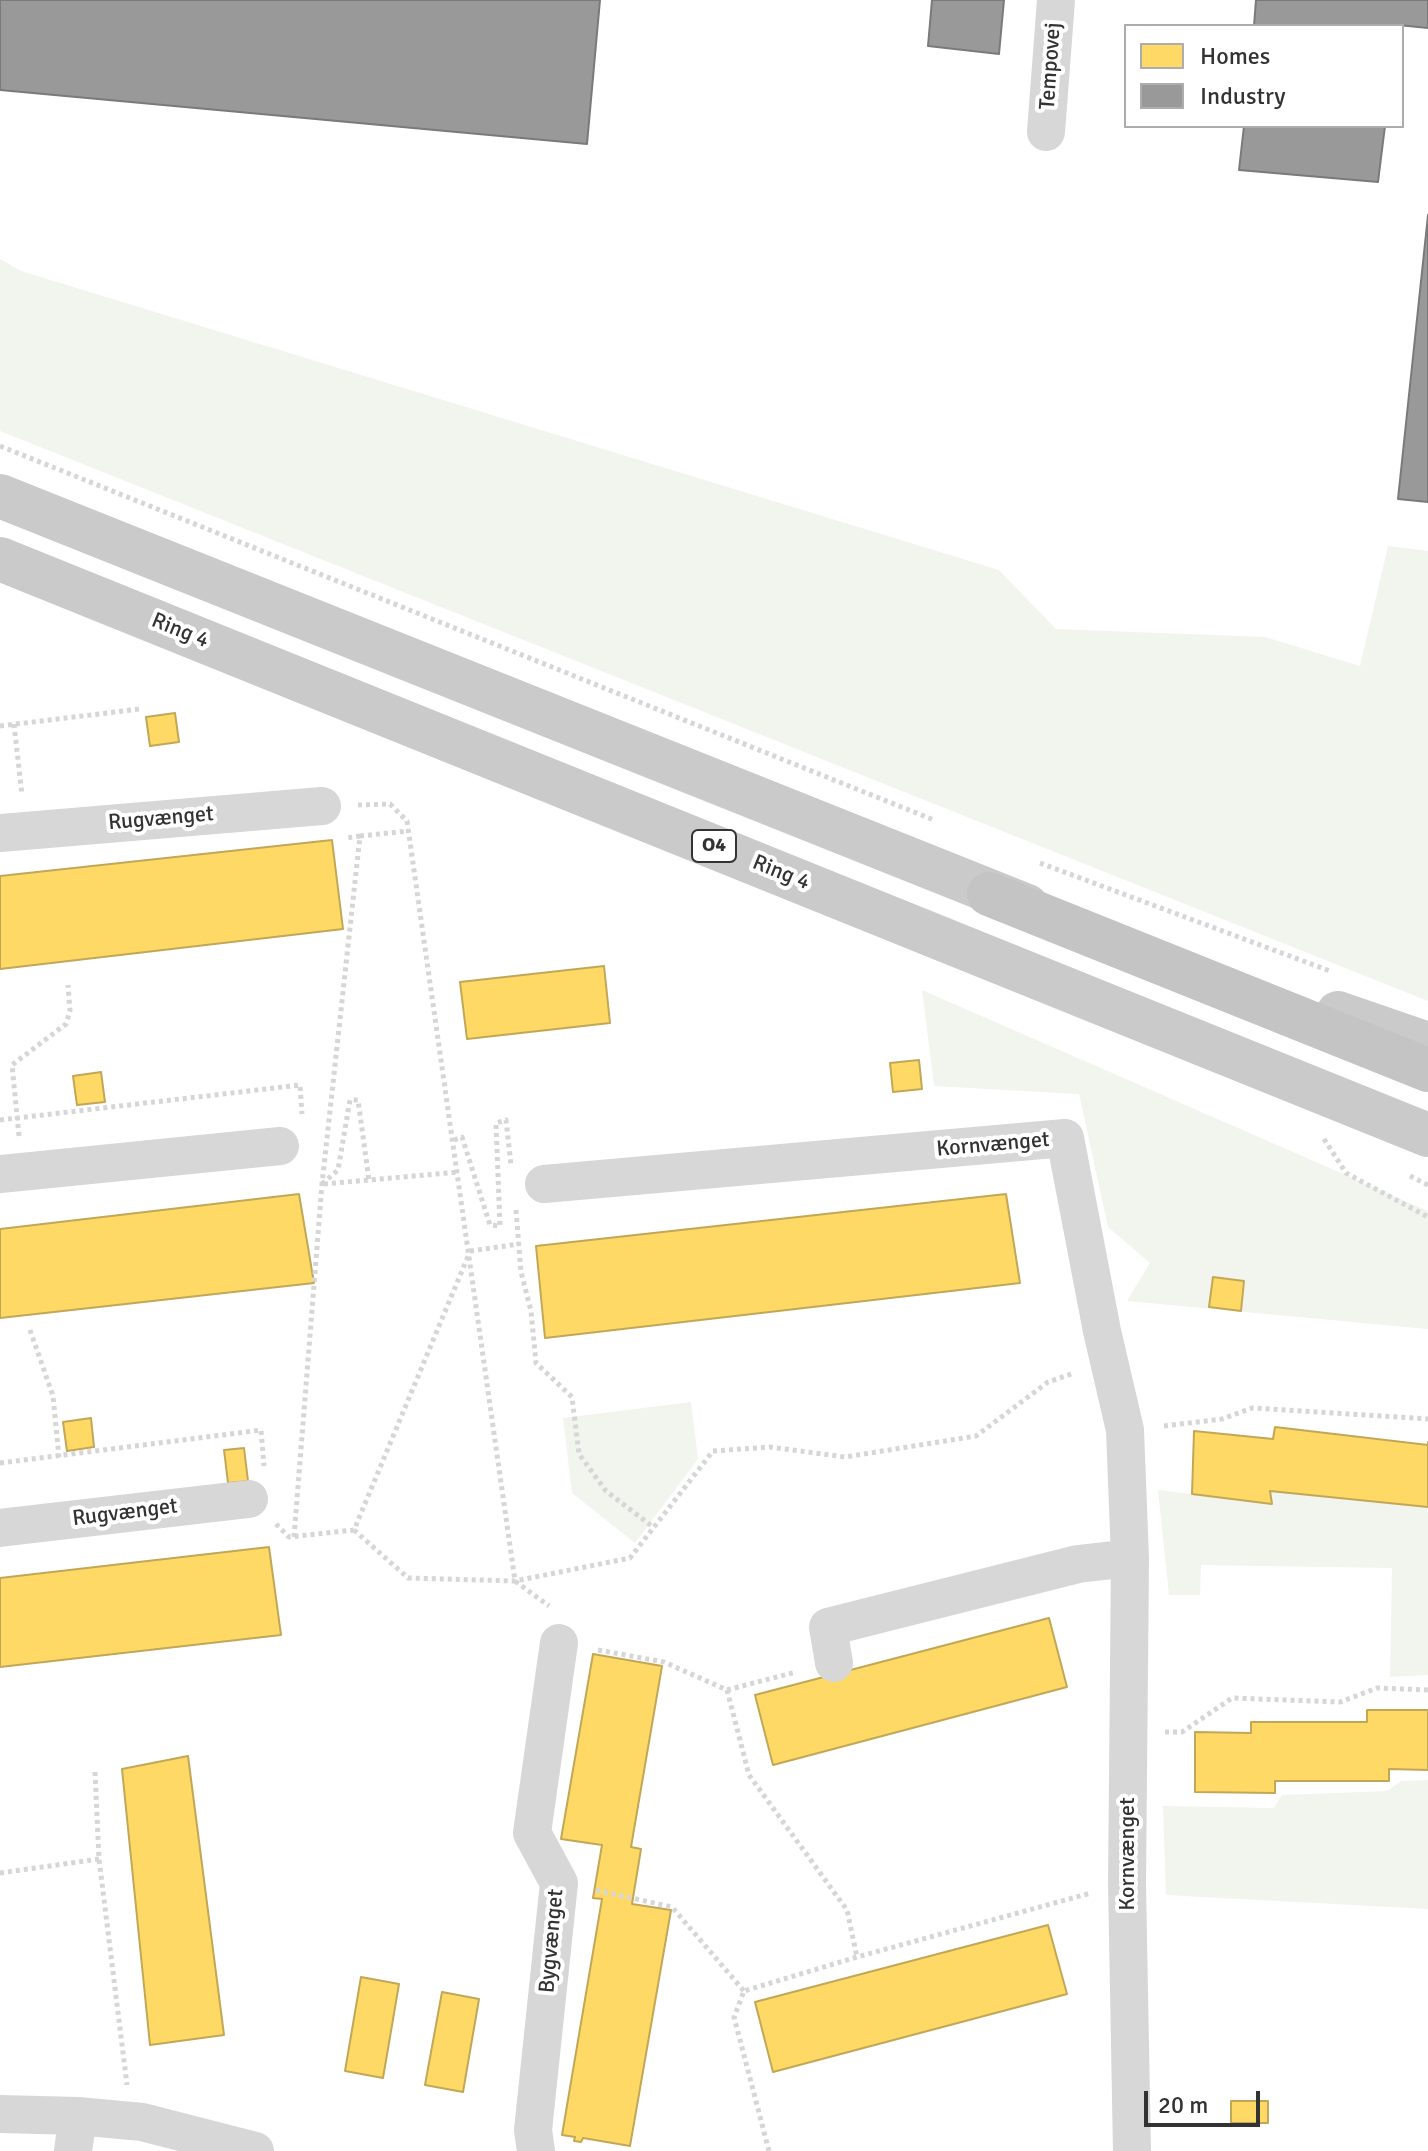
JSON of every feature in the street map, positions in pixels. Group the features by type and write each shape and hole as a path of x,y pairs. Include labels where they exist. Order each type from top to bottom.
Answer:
{"highway":[{"path":"989,894 1428,1070"}],"main road":[{"path":"0,496 989,894 1428,1044"},
{"name":"Ring 4","path":"0,559 1428,1135"}],"street":[{"name":"Tempovej","path":"1046,132 1056,0"},
{"name":"Rugvænget","path":"13,832 331,806"},
{"path":"11,1173 292,1137"},
{"name":"Kornvænget","path":"528,1180 1065,1138 1125,1430 1130,1558 1127,1884 1132,2151"},
{"name":"Rugvænget","path":"0,1528 257,1487"},
{"path":"834,1663 828,1627 1078,1564 1130,1558"},
{"name":"Bygvænget","path":"536,2151 533,2130 559,1883 532,1833 559,1643"},
{"path":"0,2114 76,2134 142,2122 255,2151"}],"path":[{"path":"0,446 943,824"},
{"path":"0,726 140,709"},
{"path":"13,832 14,724"},
{"path":"408,831 342,838 331,806 390,804 407,821 515,1581 549,1606 559,1643 664,1662 727,1690 749,1775 847,1910 857,1957"},
{"path":"360,836 322,1184 296,1537 354,1530 408,1578 515,1581 630,1558 713,1451 770,1447 845,1457 976,1436 1048,1382 1110,1362"},
{"path":"1031,859 1339,974"},
{"path":"11,1173 17,1118 12,1065 66,1024 70,1011 68,985"},
{"path":"0,1120 300,1085 292,1137"},
{"path":"322,1184 338,1170 350,1100 358,1100 369,1180"},
{"path":"454,1140 462,1137 490,1225 500,1226 496,1123 506,1120 528,1180"},
{"path":"1323,1138 1346,1173 1428,1217"},
{"path":"322,1184 459,1172"},
{"path":"470,1251 519,1244 521,1272 531,1311 536,1363 572,1397 579,1454 606,1491 653,1527"},
{"path":"354,1530 470,1251"},
{"path":"30,1330 53,1396 59,1457"},
{"path":"1125,1430 1222,1419 1252,1408 1428,1419"},
{"path":"0,1463 261,1430 257,1487"},
{"path":"1128,1733 1182,1732 1232,1698 1340,1702 1377,1688 1428,1690"},
{"path":"95,1772 99,1859 129,2099 142,2122"},
{"path":"0,1873 99,1859"},
{"path":"559,1883 672,1907 744,1991"},
{"path":"744,1991 1127,1884"},
{"path":"744,1991 734,2017 769,2151"}],"shaded area":[{"path":"0,259 21,271 999,570 1056,629 1265,637 1360,666 1388,546 1428,551 1428,1001 0,431"},
{"path":"922,990 1428,1211 1428,1329 1127,1301 1150,1263 1108,1227 1079,1094 934,1086"},
{"path":"691,1402 698,1459 635,1543 572,1493 563,1418"},
{"path":"1158,1490 1271,1504 1270,1491 1428,1507 1428,1675 1390,1677 1392,1568 1201,1565 1200,1595 1169,1595"},
{"path":"1428,1780 1428,1909 1166,1895 1163,1806 1274,1808 1282,1795 1387,1791 1401,1781"}],"building: Homes":[{"path":"175,713 179,742 150,746 146,717"},
{"path":"332,840 343,929 0,969 0,876"},
{"path":"604,966 610,1023 467,1039 460,982"},
{"path":"919,1060 922,1089 893,1092 890,1063"},
{"path":"101,1072 105,1102 77,1105 73,1076"},
{"path":"299,1194 314,1283 0,1318 0,1229"},
{"path":"1006,1194 1020,1283 545,1338 536,1246"},
{"path":"1213,1277 1244,1281 1241,1311 1209,1307"},
{"path":"91,1418 94,1447 67,1451 63,1422"},
{"path":"1275,1427 1428,1445 1428,1507 1270,1491 1272,1504 1192,1494 1194,1431 1273,1439"},
{"path":"244,1448 248,1481 228,1483 224,1450"},
{"path":"269,1547 281,1635 0,1667 0,1578"},
{"path":"1049,1618 1067,1687 773,1765 755,1695"},
{"path":"593,1654 662,1666 631,1847 641,1849 632,1904 671,1910 630,2146 583,2138 581,2142 574,2141 575,2137 562,2135 602,1899 593,1898 602,1845 561,1839"},
{"path":"1367,1710 1428,1710 1428,1770 1389,1769 1389,1781 1275,1781 1275,1793 1195,1792 1195,1732 1251,1733 1251,1722 1367,1722"},
{"path":"188,1756 224,2035 150,2045 122,1769"},
{"path":"1048,1925 1067,1994 773,2072 755,2002"},
{"path":"361,1977 399,1984 383,2078 345,2071"},
{"path":"442,1992 479,1999 463,2092 425,2085"},
{"path":"1231,2101 1268,2101 1268,2123 1231,2123"}],"building: Industry":[{"path":"0,0 600,0 587,144 0,90"},
{"path":"932,0 1004,0 999,54 928,46"},
{"path":"1256,0 1428,0 1428,28 1404,24 1254,24"},
{"path":"1244,128 1385,128 1378,182 1239,170"},
{"path":"1428,215 1428,502 1398,499"}]}
